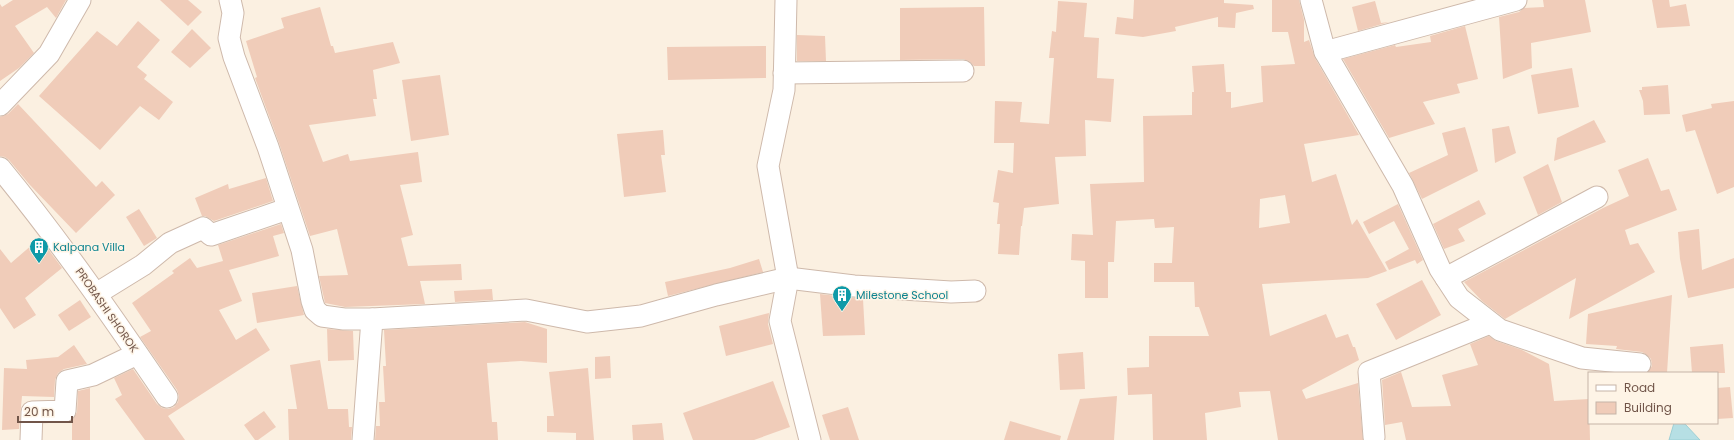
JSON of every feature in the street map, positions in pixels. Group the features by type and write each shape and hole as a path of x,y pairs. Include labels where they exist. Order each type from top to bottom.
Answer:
{"street":[{"path":"0,105 49,54 80,0"},
{"path":"230,0 233,13 229,38 234,57 268,147 287,209 302,250 315,310 322,316 344,319 372,319 526,310 587,322 641,316 716,295 788,278 854,286 951,292 975,291"},
{"path":"786,0 784,90 768,166 788,278 780,320 810,440"},
{"path":"1310,0 1325,52 1403,186 1440,269 1459,298 1500,330 1582,358 1640,364"},
{"path":"1325,52 1516,0"},
{"path":"784,73 963,71"},
{"name":"PROBASHI SHOROK","path":"0,168 39,215 167,397"},
{"path":"1446,278 1597,197"},
{"path":"96,294 143,265 170,244 203,228 211,235 287,209"},
{"path":"363,440 372,319"},
{"path":"1374,437 1369,372 1490,323"},
{"path":"31,440 32,412 65,411 67,381 93,375 137,354"}],"water":[{"path":"1674,424 1685,424 1700,440 1669,440"}],"building":[{"path":"13,0 66,0 56,18 47,7 15,26 34,53 19,68 0,81 0,4 2,7"},
{"path":"160,0 188,0 202,12 188,26"},
{"path":"1134,0 1224,0 1224,3 1253,5 1254,9 1236,13 1235,28 1218,27 1218,17 1175,27 1176,31 1143,37 1115,34 1117,17 1133,19"},
{"path":"1272,0 1299,0 1304,20 1304,42 1309,40 1315,58 1359,135 1304,144 1312,182 1336,174 1352,225 1357,219 1387,271 1368,278 1262,284 1270,336 1326,314 1336,338 1348,334 1353,347 1355,347 1359,360 1302,390 1306,399 1358,383 1363,440 1278,440 1270,391 1239,392 1241,407 1205,413 1207,440 1153,440 1152,394 1128,395 1127,368 1149,367 1149,336 1209,336 1199,307 1195,307 1194,282 1154,282 1154,263 1172,263 1174,227 1155,228 1154,219 1116,221 1114,262 1108,262 1108,298 1085,298 1085,261 1071,260 1072,234 1093,235 1090,184 1144,182 1143,116 1192,115 1192,92 1194,92 1192,66 1224,64 1226,92 1231,92 1231,108 1263,102 1261,66 1295,64 1288,32 1272,32","holes":["1285,195 1290,223 1259,228 1260,199"]},
{"path":"1543,0 1585,0 1591,32 1531,43 1532,68 1503,79 1499,17 1519,12 1524,8 1544,7"},
{"path":"1652,0 1669,0 1670,7 1686,4 1690,26 1657,28"},
{"path":"1058,1 1087,3 1084,37 1099,38 1097,78 1114,79 1111,122 1085,120 1086,156 1055,157 1059,204 1024,208 1019,255 998,254 1000,224 997,224 999,203 993,202 998,170 1013,173 1014,143 994,143 995,101 1022,102 1020,122 1049,124 1054,58 1049,58 1052,31 1056,32"},
{"path":"1375,1 1381,23 1389,22 1358,31 1352,7"},
{"path":"320,7 331,46 333,46 335,53 393,42 400,63 373,70 377,99 373,99 376,116 309,125 323,162 348,154 350,161 418,152 422,182 400,185 413,235 401,238 408,266 461,264 462,280 420,281 425,304 345,307 325,303 319,276 348,275 337,229 310,236 279,143 255,78 257,77 246,41 284,28 281,18"},
{"path":"984,7 985,66 974,66 969,61 963,59 900,60 900,8"},
{"path":"138,21 160,40 137,67 147,75 144,79 173,102 159,120 140,106 100,150 39,96 97,31 117,46"},
{"path":"1465,26 1478,79 1457,84 1460,93 1423,102 1435,124 1389,138 1343,59 1395,45 1396,47 1431,42 1430,36"},
{"path":"192,29 211,48 190,68 171,52"},
{"path":"797,35 825,36 826,61 797,61"},
{"path":"766,46 766,78 668,80 667,47"},
{"path":"1572,68 1579,107 1538,114 1531,75"},
{"path":"440,75 449,135 411,141 402,80"},
{"path":"1668,85 1670,114 1644,115 1643,101 1639,90 1642,90 1642,87"},
{"path":"1734,101 1734,187 1717,194 1695,130 1686,132 1682,115 1712,108 1711,104"},
{"path":"18,104 96,187 102,181 115,195 76,233 29,184 9,160 0,156 0,117 8,114"},
{"path":"1594,120 1606,142 1554,161 1557,138"},
{"path":"1509,126 1516,153 1495,163 1492,129"},
{"path":"1465,127 1478,171 1422,199 1409,173 1448,155 1442,133"},
{"path":"663,130 665,155 661,155 666,192 624,197 617,134"},
{"path":"1648,158 1661,191 1669,189 1677,210 1625,230 1630,245 1638,243 1655,272 1569,319 1576,278 1505,319 1482,301 1464,282 1603,208 1629,196 1618,170"},
{"path":"1548,164 1562,202 1538,215 1523,177"},
{"path":"266,178 273,201 214,221 202,216 195,198 228,184 229,189"},
{"path":"1479,200 1486,214 1458,229 1465,241 1444,249 1433,224"},
{"path":"1398,204 1423,260 1417,264 1415,260 1389,270 1385,262 1409,249 1394,221 1369,234 1363,222"},
{"path":"139,209 157,238 144,246 126,217"},
{"path":"281,224 284,233 273,236 279,256 229,270 242,301 219,310 236,340 256,328 270,350 168,416 185,440 145,440 115,399 122,395 114,378 133,369 157,404 162,408 168,409 174,407 178,402 179,396 177,390 140,337 151,331 132,303 174,273 172,271 190,258 197,268 223,261 218,245"},
{"path":"1699,229 1702,270 1734,258 1734,288 1688,298 1680,259 1678,232"},
{"path":"40,238 62,268 25,298 36,315 14,329 0,308 0,249 11,263"},
{"path":"759,259 763,272 668,296 665,282 730,268"},
{"path":"1422,280 1441,315 1396,340 1376,304"},
{"path":"297,286 304,315 257,323 252,293"},
{"path":"492,289 493,300 455,302 454,291"},
{"name":"Milestone School","path":"820,294 863,299 865,335 823,336"},
{"path":"1672,295 1667,372 1648,372 1652,366 1651,359 1642,352 1616,349 1617,346 1586,344 1588,314"},
{"path":"80,300 91,317 69,331 58,315"},
{"path":"769,313 768,324 773,344 726,356 719,326"},
{"path":"525,322 547,329 547,363 521,361 487,363 492,422 497,422 498,440 375,440 376,426 380,426 379,402 385,402 383,366 386,366 384,330"},
{"path":"327,329 353,331 354,360 328,361"},
{"path":"1489,336 1496,341 1522,350 1549,364 1554,401 1588,399 1588,424 1590,424 1590,440 1406,440 1402,422 1385,425 1382,380 1401,372 1412,407 1451,406 1442,375 1478,365 1470,344"},
{"path":"1723,344 1725,373 1692,372 1690,347"},
{"path":"74,345 87,364 64,369 58,373 55,380 54,397 22,396 19,429 2,430 4,368 27,369 26,360 58,357"},
{"path":"1083,352 1085,389 1060,390 1058,354"},
{"path":"610,356 611,378 595,379 595,357"},
{"path":"320,360 328,409 348,409 349,427 352,427 351,440 289,440 288,409 297,409 290,365"},
{"path":"588,368 594,440 576,440 576,433 547,432 547,416 554,416 549,372"},
{"path":"773,381 790,427 754,440 693,440 683,413"},
{"path":"1730,387 1733,418 1718,419 1718,388"},
{"path":"90,388 90,440 72,440 72,421 77,412 78,391"},
{"path":"1117,396 1114,440 1067,440 1080,399"},
{"path":"848,407 859,440 830,440 822,415"},
{"path":"264,411 276,427 258,440 255,440 244,425"},
{"path":"1010,421 1061,436 1060,440 1004,440"},
{"path":"662,423 664,440 633,440 632,425"}],"place":[{"name":"Kalpana Villa","path":"39,264"},
{"name":"Milestone School","path":"842,312"}]}
